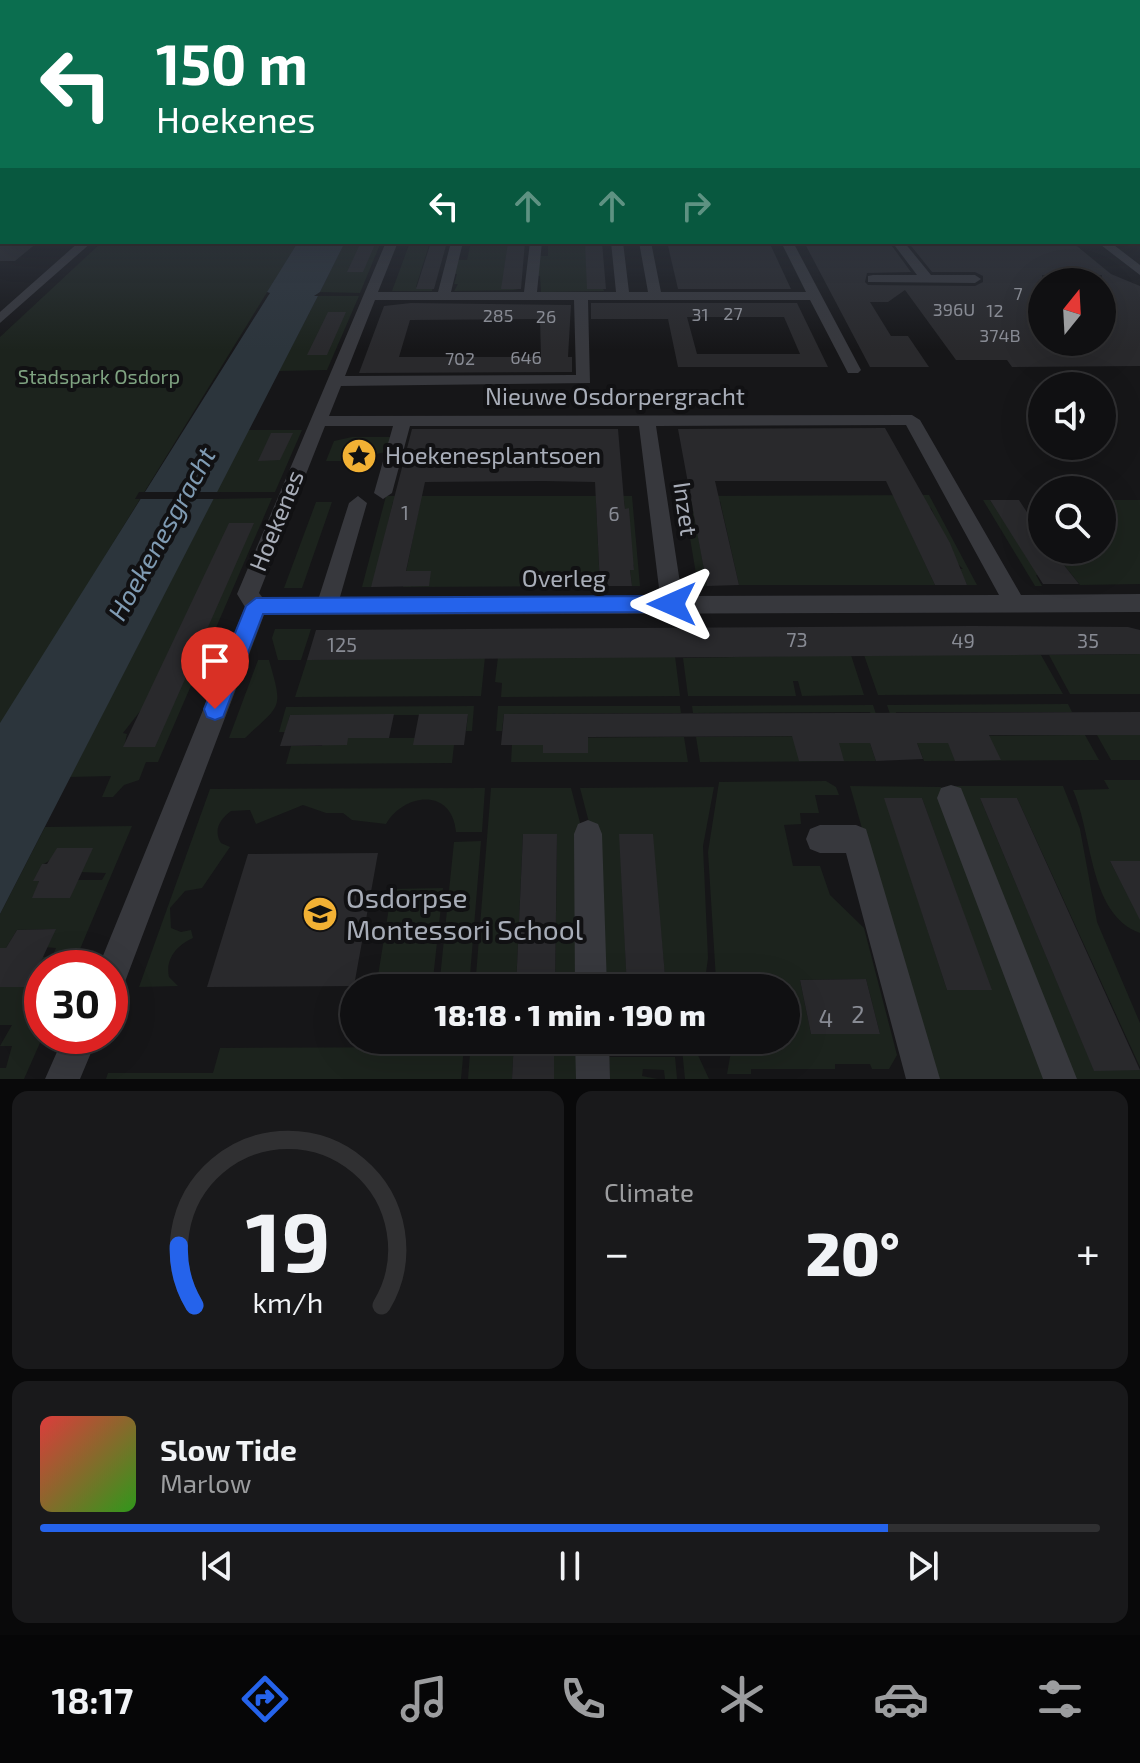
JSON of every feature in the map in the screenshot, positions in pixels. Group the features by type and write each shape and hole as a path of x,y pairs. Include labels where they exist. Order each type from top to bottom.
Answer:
{"street":[{"path":"0,310 70,249"},
{"path":"0,319 78,249"},
{"name":"Hoekenes","path":"121,950 256,606 248,594 389,249"},
{"path":"443,297 455,249"},
{"path":"530,296 535,249"},
{"path":"618,249 623,296"},
{"path":"646,249 655,296"},
{"path":"791,249 853,370"},
{"path":"904,249 927,279"},
{"path":"1112,249 1140,271"},
{"path":"873,279 975,279"},
{"path":"370,296 815,296"},
{"name":"Nieuwe Osdorpergracht","path":"334,381 584,380 581,296"},
{"name":"Inzet","path":"647,420 672,604"},
{"name":"Nieuwe Osdorpergracht","path":"318,421 912,420 1015,603"},
{"path":"383,493 403,421"},
{"path":"327,605 358,503"},
{"name":"Overleg","path":"256,606 1140,603"},
{"path":"951,798 1060,1079"},
{"path":"588,834 591,974"},
{"path":"820,839 856,839 923,1079"},
{"path":"62,1079 73,1054"},
{"path":"592,1054 593,1079"}],"green space":[{"name":"Stadspark Osdorp","path":"94,249 293,249 0,727 0,337"},
{"path":"341,249 378,249 360,293 320,292"},
{"path":"407,249 428,249 416,287 433,287 432,291 392,291"},
{"path":"469,249 507,249 502,287 519,290 454,291 458,284 454,284 457,274 451,274 455,260 467,260"},
{"path":"548,249 588,249 604,291 541,292 540,276 535,276 538,256 548,256"},
{"path":"318,296 359,296 327,370 279,371"},
{"path":"248,430 302,430 275,492 216,492"},
{"path":"352,437 394,437 390,451 345,461 326,461 334,441"},
{"path":"929,495 977,585 967,585 959,569 963,569 956,562 931,508 896,500 935,585 739,585 720,501 692,501 707,586 698,586 683,496"},
{"path":"386,496 632,496 640,586 632,586 630,570 634,570 634,565 630,564 629,509 625,509 624,501 596,502 600,586 403,587 420,502 393,502 375,577 371,587 362,587"},
{"path":"272,498 158,762 146,762 139,780 124,785 113,797 102,797 111,776 70,777 213,499","holes":["141,710 155,747 124,747 127,734 123,733"]},
{"path":"983,500 990,500 1028,558 1028,564 1032,564 1039,575 1036,575 1042,586 1035,586"},
{"path":"1116,500 1140,500 1140,584 1080,585 1063,564 1116,564"},
{"path":"316,502 332,502 302,588 284,588"},
{"path":"275,629 311,629 301,660 278,660 272,638"},
{"path":"1140,654 1140,694 1070,694 1049,655"},
{"path":"851,655 864,695 802,696 798,681 793,681 796,696 688,696 683,658"},
{"path":"864,655 1041,655 1063,694 878,695"},
{"path":"675,656 680,696 501,697 502,683 495,682 498,657"},
{"path":"485,657 481,696 295,697 307,660"},
{"path":"258,660 269,660 276,688 276,705 245,738 229,738"},
{"path":"1068,704 1072,712 896,712 895,729 887,705"},
{"path":"873,705 881,729 876,729 870,712 693,713 692,706"},
{"path":"474,706 472,731 466,731 468,715 290,715 285,732 279,732 286,707"},
{"path":"498,706 680,706 681,713 504,714 502,731 496,731"},
{"path":"1085,735 1099,760 924,761 917,743 948,743 945,736"},
{"path":"1097,735 1140,735 1140,760 1111,760"},
{"path":"836,736 839,743 870,743 876,761 700,762 696,737"},
{"path":"684,737 688,762 511,762 512,745 543,745 544,738"},
{"path":"325,738 423,738 423,745 454,745 452,763 286,764 291,746 322,746"},
{"path":"1104,780 1140,780 1140,861 1110,861 1140,918 1140,933 1123,923 1110,909 1101,891 1073,790 1109,789"},
{"path":"826,781 836,787 839,795 815,795 819,813 800,813 801,824 784,825 793,866 820,866 830,895 864,928 897,1055 889,1069 872,1069 870,1064 835,1064 835,1069 751,1069 751,1074 727,1074 731,1054 800,1054 800,980 800,974 716,974 708,852 719,782","holes":["866,979 880,1034 811,1034 800,980"]},
{"path":"850,786 941,787 1051,1079 933,1079","holes":["885,798 922,798 991,990 947,990"]},
{"path":"951,786 1063,786 1080,829 1097,922 1140,1023 1140,1067 1017,798 980,798 1094,1070 1140,1070 1140,1079 1069,1079"},
{"path":"714,787 703,846 708,958 706,974 665,974 652,834 620,834 626,974 602,974 592,834 580,788"},
{"path":"485,788 482,832 456,832 453,817 446,807 426,800 404,806 386,824 352,820 343,813 326,813 303,805 256,824 250,810 231,811 218,829 221,843 230,847 202,888 185,891 170,908 171,928 181,932 191,930 193,938 177,949 169,964 169,977 178,986 139,987 210,789"},
{"path":"491,788 571,788 583,834 579,974 555,974 557,835 523,835 517,974 476,974"},
{"path":"132,826 80,950 45,947 55,929 17,930 6,948 0,948 0,914 45,827","holes":["52,859 80,872 106,873 102,880 76,880 70,898 33,898 39,881 34,880 42,865"]},
{"path":"481,841 470,974 440,974 454,842"},
{"path":"443,888 434,974 378,974 392,889"},
{"path":"0,987 24,987 24,1054 35,1054 24,1079 0,1079 0,1068 6,1068 12,1046 0,1046 12,1025 0,1025"},
{"path":"220,1048 340,1048 340,1054 463,1054 461,1079 106,1079 108,1073 213,1073"},
{"path":"470,1054 513,1054 512,1079 468,1079"},
{"path":"554,1054 582,1054 579,1079 554,1079"},
{"path":"682,1054 697,1054 709,1079 685,1079"},
{"path":"609,1057 675,1057 677,1079 665,1079 664,1070 643,1069 642,1076 658,1079 610,1079"}],"water":[{"name":"Hoekenesgracht","path":"293,249 341,249 320,292 314,296 318,296 0,914 0,723 270,293 267,292"}],"pier":[{"path":"139,492 221,492 217,499 135,499"}],"building":[{"path":"0,249 29,249 15,261 0,261"},
{"path":"358,249 373,249 363,272 347,272"},
{"path":"429,249 445,249 434,289 416,289"},
{"path":"507,249 524,249 521,289 501,289"},
{"path":"585,249 603,249 606,289 587,289"},
{"path":"669,249 773,249 791,289 678,289"},
{"path":"808,249 894,249 911,272 867,273 865,282 868,285 975,286 983,282 983,276 975,272 932,272 914,249 1081,249 1104,268 1028,268 1028,356 1116,356 1116,276 1140,286 1140,366 1012,367 1007,360 956,360 905,290 888,302 870,302 891,336 908,336 929,367 870,367"},
{"path":"411,303 571,305 568,357 572,357 572,372 359,373 384,306","holes":["540,319 541,357 399,357 410,320"]},
{"path":"591,303 797,303 828,367 678,367 668,319 591,319","holes":["687,317 784,317 800,354 697,354"]},
{"path":"328,312 346,312 327,355 307,355"},
{"path":"885,428 950,543 967,585 935,585 886,481 715,481 739,585 707,586 678,429"},
{"path":"412,429 618,429 625,509 629,508 634,570 630,570 632,586 600,586 595,482 544,481 425,482 406,571 431,571 429,586 371,587"},
{"path":"271,433 293,433 280,460 258,461"},
{"path":"990,500 1019,500 1028,514 1028,560"},
{"path":"229,523 254,523 155,747 123,747"},
{"path":"1030,564 1063,564 1079,584 1043,584"},
{"path":"1128,627 1140,630 1140,654 307,660 316,630"},
{"path":"1140,712 1140,735 989,735 1001,760 955,761 948,743 917,743 923,759 876,761 870,743 839,743 844,761 799,761 792,736 588,737 588,753 543,753 543,745 501,745 504,714"},
{"path":"394,714 389,738 348,738 347,745 280,746 290,715"},
{"path":"419,714 468,714 464,745 413,745"},
{"path":"884,798 922,798 992,990 947,990"},
{"path":"980,798 1017,798 1140,1070 1094,1071"},
{"path":"523,834 557,834 555,974 517,974"},
{"path":"619,834 653,834 665,974 626,974"},
{"path":"57,848 93,848 70,898 32,898 39,881 33,881 42,864 47,864"},
{"path":"378,853 356,974 340,974 340,986 207,987 248,854"},
{"path":"1110,861 1140,861 1140,920"},
{"path":"56,929 46,950 24,950 24,987 0,987 0,948 6,948 17,930"},
{"path":"866,979 880,1034 811,1034 800,980"},
{"path":"513,1054 554,1054 554,1079 512,1079"}],"place":[{"name":"Hoekenesplantsoen","path":"359,456"},
{"name":"Osdorpse Montessori School","path":"320,914"}],"route":[{"path":"215,709 256,606 672,604"}]}
